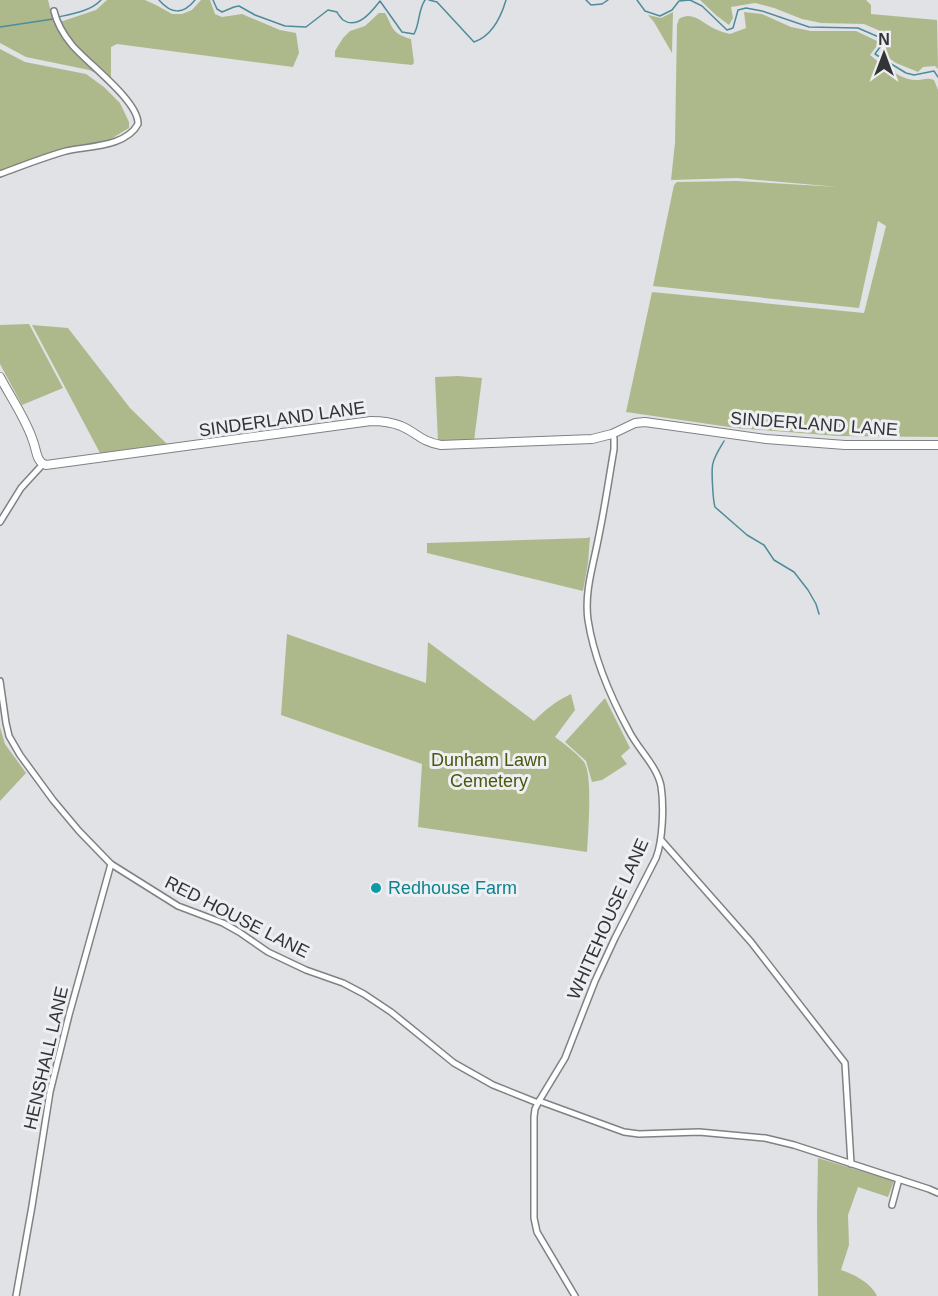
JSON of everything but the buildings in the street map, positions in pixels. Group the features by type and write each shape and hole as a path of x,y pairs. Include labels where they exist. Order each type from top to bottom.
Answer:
{"street":[{"path":"0,174 66,152 107,145 127,135 138,124 136,114 125,97 72,45 57,23 54,11"},
{"path":"0,377 25,423 39,461 43,464 21,488 0,522"},
{"name":"SINDERLAND LANE","path":"43,464 50,465 371,421 400,426 421,439 441,445 592,439 645,422 777,440 845,445 938,445"},
{"name":"WHITEHOUSE LANE","path":"539,1102 565,1058 595,981 656,858 661,840 661,786 654,769 629,732 602,675 593,646 588,618 588,591 614,449 612,434"},
{"name":"RED HOUSE LANE","path":"0,681 9,736 35,777 59,808 111,864 178,906 223,923 268,952 364,993 454,1063 493,1085 624,1132 639,1134 699,1132 765,1138 794,1145 938,1193"},
{"path":"661,840 751,942 845,1063 851,1164"},
{"name":"HENSHALL LANE","path":"16,1296 50,1092 111,864"},
{"path":"539,1102 534,1118 534,1218 537,1232 575,1296"},
{"path":"892,1205 899,1179"}],"green space":[{"path":"0,0 48,0 54,24 96,10 107,0 145,0 172,14 182,14 192,10 201,0 210,0 215,14 222,17 242,14 280,30 296,33 299,53 293,67 117,44 111,47 111,80 89,70 26,57 0,43"},
{"path":"700,0 866,0 871,5 871,14 937,20 938,69 935,66 923,67 918,72 896,63 883,54 886,39 878,30 864,24 821,23 755,3 731,7 733,18 729,25"},
{"path":"673,12 672,53 648,15 661,18"},
{"path":"744,12 762,14 791,27 811,31 856,31 877,41 870,55 891,71 909,79 934,80 938,90 938,437 838,436 736,428 626,412 652,292 864,313 886,226 878,221 859,308 653,286 674,185 677,182 737,181 838,187 737,178 671,180 675,143 677,25 679,19 693,17 730,34 746,28"},
{"path":"379,13 385,13 396,32 411,39 414,63 412,65 335,57 335,51 350,31 365,26"},
{"path":"0,49 25,62 86,74 120,103 129,122 129,128 109,140 61,150 0,171"},
{"path":"29,324 63,388 22,405 0,364 0,325"},
{"path":"32,325 68,328 130,408 167,444 100,453"},
{"path":"435,377 482,378 474,441 438,441"},
{"path":"590,537 583,591 427,553 427,543"},
{"name":"Dunham Lawn Cemetery","path":"287,634 426,683 428,642 534,721 551,706 571,694 575,710 555,737 578,755 587,769 589,805 587,852 418,827 422,764 281,715"},
{"path":"605,698 630,748 621,756 627,764 602,780 592,782 586,761 565,742"},
{"path":"0,727 5,744 26,773 0,801"},
{"path":"818,1158 894,1181 888,1197 858,1187 848,1215 849,1245 841,1270 862,1280 877,1296 818,1296"}],"waterway":[{"path":"58,17 87,9 101,0"},
{"path":"159,0 168,8 177,11 186,8 195,0"},
{"path":"213,0 217,9 222,12 239,6 255,15 285,26 306,27 328,10 337,12 343,20 354,23 369,14 380,1 402,32 414,34 425,0"},
{"path":"429,0 437,2 474,42 491,31 506,0"},
{"path":"586,0 591,5 602,4 608,0"},
{"path":"637,0 645,11 660,16 672,10 679,1 690,0 702,6 727,30 733,28 738,10 746,8 809,27 858,28 881,38 880,47 875,54 906,73 914,75 934,71 938,77"},
{"path":"0,27 53,19"},
{"path":"724,441 712,466 715,507 747,535 764,545 774,560 794,572 808,590 819,614"}],"place":[{"name":"Redhouse Farm","path":"376,888"}]}
